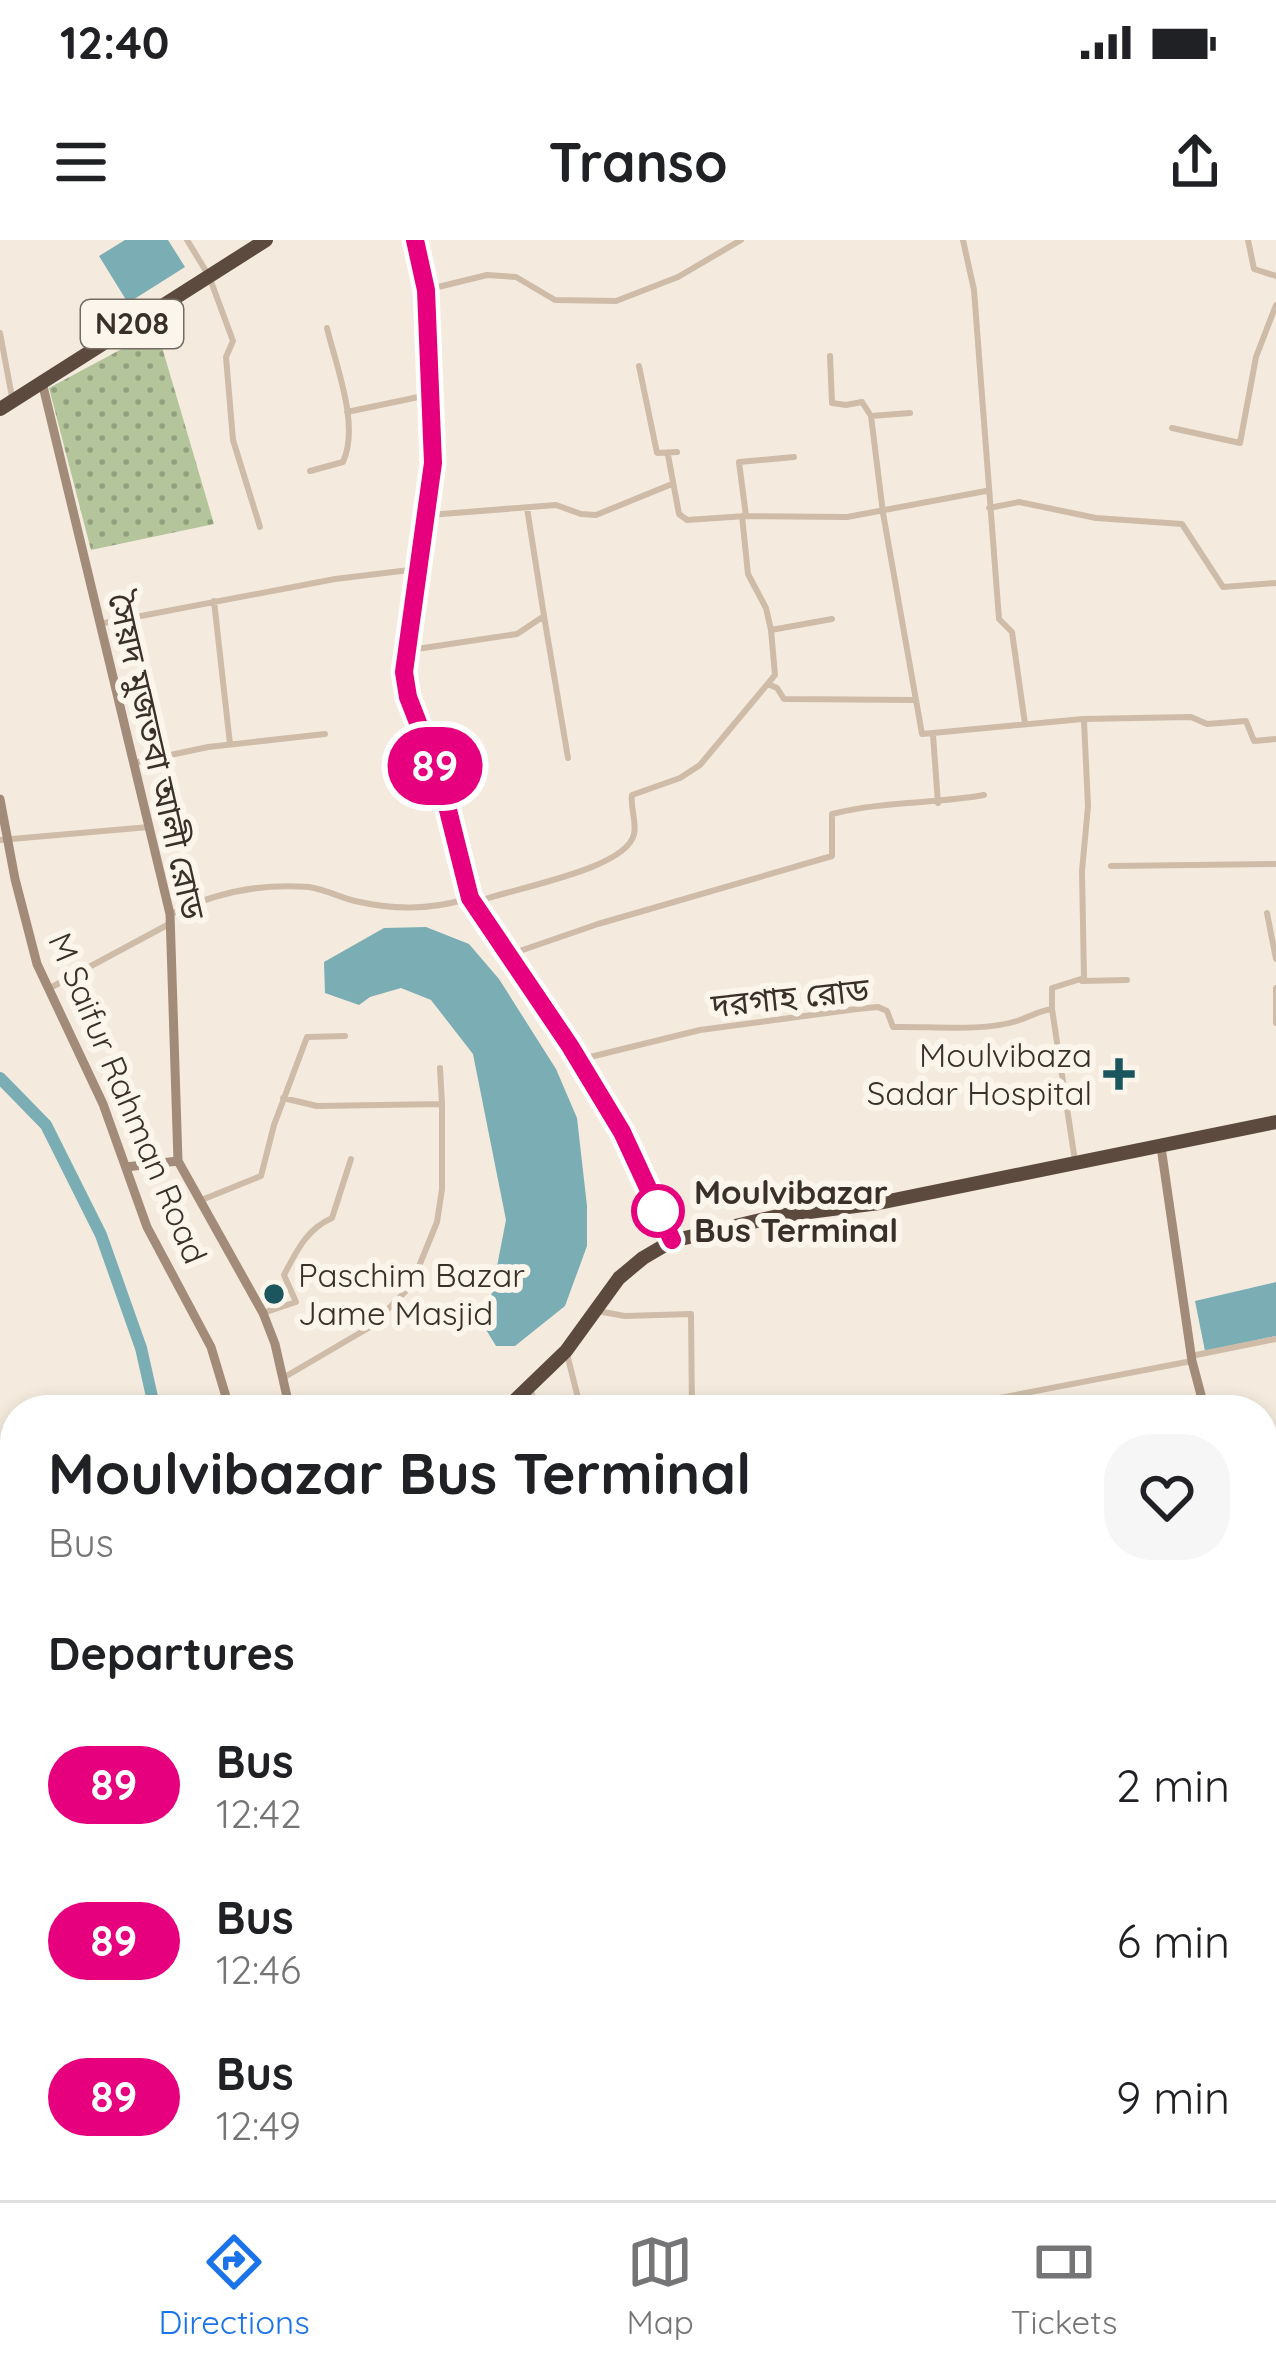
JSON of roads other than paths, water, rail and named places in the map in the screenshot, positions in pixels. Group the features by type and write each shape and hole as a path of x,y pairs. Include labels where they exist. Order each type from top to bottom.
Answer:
{"highway":[{"name":"N208","path":"6,405 266,240"},
{"path":"415,240 426,290 433,463 406,650 408,697 441,782 472,900 622,1132 672,1240"},
{"path":"522,1395 566,1351 619,1278 672,1240 1276,1122"}],"street":[{"path":"187,240 209,276 233,341 226,357 233,440 260,527"},
{"path":"426,290 488,274 516,278 554,300 616,301 678,277 741,240"},
{"path":"963,240 974,290 999,619 1012,632 1025,724"},
{"path":"1248,240 1254,269 1276,276"},
{"path":"1172,428 1240,443 1256,358 1276,305"},
{"path":"310,471 343,462 349,440 328,328"},
{"path":"0,333 6,405"},
{"path":"830,356 829,399 836,404 862,402 871,416 921,732 933,735 1084,719 1191,717 1207,724 1243,721 1254,742 1276,739"},
{"path":"639,366 656,450 660,456 677,452"},
{"name":"সৈয়দ মুজতবা আলী রোড","path":"42,382 170,919 178,1161 262,1313 287,1395"},
{"path":"346,412 432,394"},
{"path":"871,416 910,413"},
{"path":"668,455 681,518 847,517 986,491"},
{"path":"50,988 203,898 262,888 312,887 355,901 432,908 565,877 626,848 634,832 632,796 700,765 776,671 766,608 748,574 739,462 794,458"},
{"path":"426,514 556,505 596,514 673,484"},
{"path":"989,508 1023,502 1096,518 1182,524 1223,586 1276,583"},
{"path":"527,508 568,758"},
{"path":"99,624 418,569"},
{"path":"214,601 230,744"},
{"path":"406,650 517,634 544,616"},
{"path":"771,630 832,619"},
{"path":"768,684 784,699 916,700"},
{"path":"1082,981 1082,871 1088,806 1084,719"},
{"path":"133,763 230,744 325,734"},
{"path":"933,735 938,803"},
{"path":"508,956 598,924 832,856 832,814 904,801 938,803 984,795"},
{"name":"M Saifur Rahman Road","path":"0,799 3,840 37,964 103,1103 147,1227 211,1348 225,1395"},
{"path":"3,840 149,827"},
{"path":"1111,866 1276,864"},
{"path":"1267,913 1276,959"},
{"path":"1075,1164 1052,988 1082,981 1127,980"},
{"path":"1276,988 1276,1023"},
{"name":"দরগাহ রোড","path":"578,1060 700,1030 857,1009 887,1011 892,1028 986,1025 1052,1009"},
{"path":"199,1201 261,1177 283,1098 307,1037 345,1036"},
{"path":"284,1378 370,1328 411,1286 437,1222 442,1189 440,1068"},
{"path":"283,1098 316,1106 442,1104"},
{"path":"1161,1147 1191,1359 1201,1395"},
{"path":"262,1313 296,1302 284,1275 302,1240 317,1223 330,1220 351,1159"},
{"path":"126,1167 178,1161"},
{"path":"597,1311 625,1316 691,1314 692,1395"},
{"path":"1021,1395 1276,1339"},
{"path":"566,1351 577,1395"},
{"path":"530,1388 532,1395"}],"water":[{"path":"125,240 168,240 185,267 128,303 99,256"},
{"path":"426,927 469,944 499,979 556,1069 577,1118 587,1246 565,1306 515,1346 496,1346 485,1328 506,1220 473,1054 431,1000 401,988 359,1005 325,993 324,962 384,928"},
{"path":"1276,1282 1276,1336 1205,1351 1195,1301"}],"waterway":[{"path":"0,1078 46,1125 101,1235 141,1348 152,1395"}],"place":[{"name":"Moulvibaza Sadar Hospital","path":"1119,1074"},
{"name":"Moulvibazar Bus Terminal","path":"658,1211"},
{"name":"Paschim Bazar Jame Masjid","path":"274,1294"}]}
